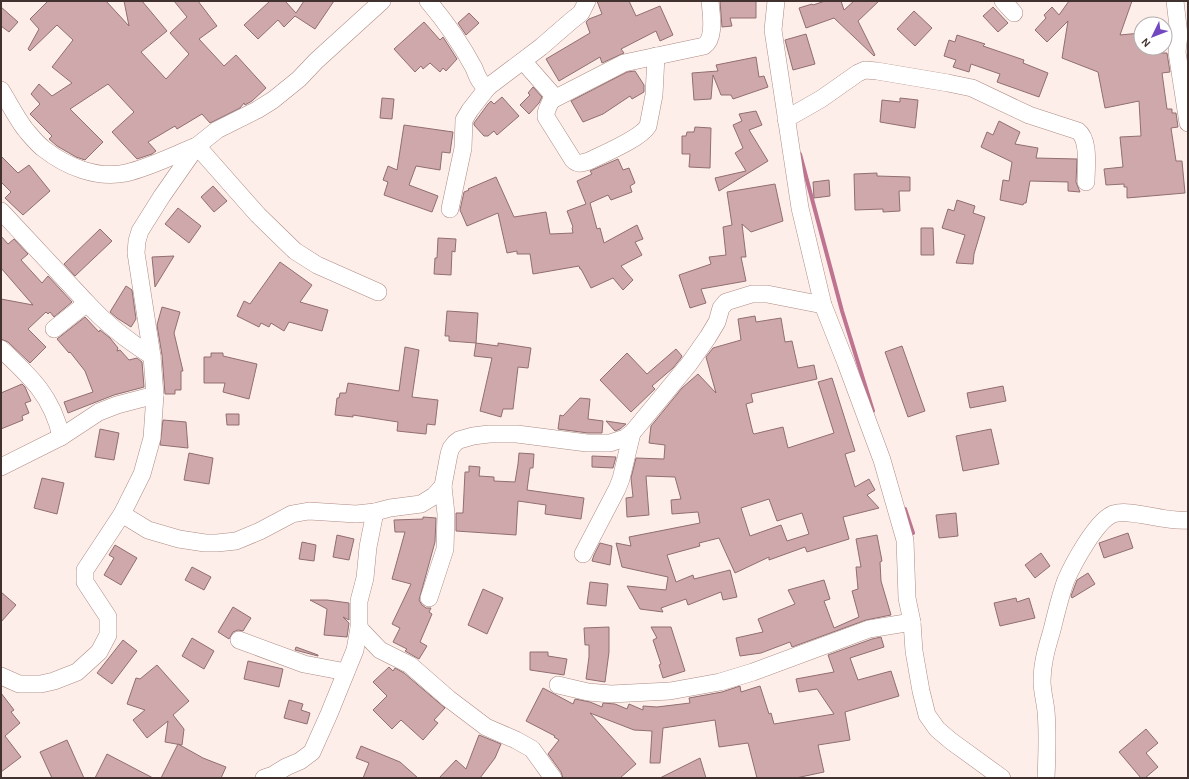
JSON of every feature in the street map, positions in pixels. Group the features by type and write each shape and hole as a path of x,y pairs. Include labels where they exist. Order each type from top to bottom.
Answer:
{"street":[{"path":"1,676 19,684 41,684 54,681 77,672 99,652 108,636 108,617 85,582 85,570 122,514 142,474 152,438 155,395 152,356 136,253 140,231 162,196 197,146 217,130 257,110 273,100 299,79 316,61 382,1"},
{"path":"428,1 462,46 482,83 488,88"},
{"path":"450,209 463,148 464,120 470,110 488,88 581,13 587,1"},
{"path":"656,56 654,95 648,126 646,129 635,138 589,161 581,164 574,161 546,117 547,107 552,100 624,63 656,56 704,46 712,32 710,1"},
{"path":"776,1 773,30 800,208 823,305 880,452 905,540 907,598 912,622 914,651 920,691 927,715 937,729 1002,778"},
{"path":"1175,1 1179,34 1178,52 1188,123"},
{"path":"523,61 548,88 552,94 552,100"},
{"path":"786,119 821,99 865,70 972,88 1029,115 1078,131 1082,134 1085,141 1086,182"},
{"path":"1,90 24,128 43,149 69,165 85,172 104,174 126,173 197,146"},
{"path":"197,146 258,215 295,251 317,265 378,292"},
{"path":"1,211 96,313 127,341 152,356"},
{"path":"429,598 444,549 446,514 443,486 451,448 459,440 489,434 518,434 587,443 610,443 625,438 632,433 688,364 708,337 717,322 721,308 726,302 752,294 767,294 823,305"},
{"path":"54,329 87,303"},
{"path":"1,349 32,379 49,402 59,425 61,438"},
{"path":"1,467 61,438 99,412 117,405 155,395"},
{"path":"583,554 617,489 621,479 632,433"},
{"path":"122,514 148,530 179,539 204,543 236,541 260,531 292,514 309,511 356,514 421,504 434,496 443,486"},
{"path":"264,778 300,761 312,752 346,672 355,650 360,601 365,578 368,547 374,512"},
{"path":"1046,778 1046,712 1042,681 1044,661 1066,580 1082,550 1100,524 1112,515 1123,512 1167,520 1188,520"},
{"path":"558,685 596,693 619,694 670,692 720,682 753,672 869,629 912,622"},
{"path":"358,628 380,650 410,665 449,699 486,727 516,740 532,750 553,778"},
{"path":"239,640 304,664 346,672"}],"building":[{"path":"48,1 106,1 129,26 124,1 142,1 167,31 141,52 166,79 189,54 170,33 187,17 174,1 198,1 217,26 199,39 224,66 236,55 266,88 252,101 245,105 244,103 240,108 210,123 202,114 177,129 175,126 148,142 156,151 152,154 137,159 112,132 134,112 108,84 70,109 103,142 85,160 76,157 57,146 49,139 52,136 30,114 40,104 31,94 39,84 52,96 72,83 52,67 73,40 57,25 30,51 28,49 39,29 30,19"},
{"path":"270,1 285,1 296,13 304,1 334,1 315,29 295,16 284,27 278,20 258,39 244,25"},
{"path":"597,1 629,1 636,16 660,6 673,35 660,41 656,31 621,49 624,53 602,63 600,57 559,81 546,59 590,33 586,22 589,19 602,14"},
{"path":"720,1 756,1 756,18 730,18 732,26 722,27"},
{"path":"825,1 841,1 844,10 854,1 879,1 858,21 875,55 874,56 834,18 806,28 799,8"},
{"path":"1069,1 1132,1 1120,35 1133,34 1133,56 1167,56 1170,72 1162,73 1167,109 1172,109 1172,113 1176,113 1178,127 1171,128 1176,161 1182,161 1185,193 1127,198 1127,187 1124,187 1124,184 1106,185 1104,169 1123,167 1120,137 1141,136 1139,101 1105,108 1098,72 1062,58 1068,21 1047,42 1035,30 1046,18 1044,15 1052,7 1059,15"},
{"path":"1,7 18,22 9,32 1,26"},
{"path":"993,7 1008,23 998,32 983,16"},
{"path":"914,11 932,28 915,46 897,29"},
{"path":"469,13 479,23 466,35 458,23"},
{"path":"424,22 440,40 443,37 457,59 446,71 443,68 440,72 430,63 423,69 421,66 415,72 394,49"},
{"path":"806,34 815,64 793,70 785,40"},
{"path":"957,35 985,44 983,46 1024,60 1023,63 1048,73 1039,97 997,82 1000,74 971,64 969,72 953,67 956,60 944,56 949,40 955,42"},
{"path":"756,57 759,77 764,76 768,87 733,99 731,95 721,95 713,75 711,99 694,100 692,73 718,71 716,65"},
{"path":"635,71 644,85 644,92 632,99 630,96 603,114 583,122 571,101 627,72"},
{"path":"533,87 542,97 539,103 529,114 520,105 530,95 528,93"},
{"path":"502,97 519,116 497,135 494,131 488,136 484,136 474,125 474,123 491,101 494,104"},
{"path":"382,98 394,99 392,119 380,118"},
{"path":"900,98 918,100 915,128 880,122 882,100 900,102"},
{"path":"756,111 762,125 749,130 768,161 719,191 715,178 746,171 735,153 743,148 733,125 742,121 739,114"},
{"path":"999,121 1020,132 1015,144 1038,148 1036,158 1077,159 1076,182 1080,192 1068,191 1068,182 1030,181 1026,203 1023,205 1000,200 1003,180 1009,181 1012,162 981,147 987,132 993,135"},
{"path":"404,125 453,132 450,153 442,152 440,170 416,166 409,185 438,196 432,212 384,195 388,182 383,180 388,166 397,170"},
{"path":"695,127 711,128 710,168 689,167 690,154 682,154 682,136 686,136 687,132 694,132"},
{"path":"1,156 18,173 29,165 50,191 23,215 5,198 11,192 1,182"},
{"path":"618,159 623,170 629,168 635,183 630,186 632,192 611,200 608,195 590,203 597,229 600,228 604,243 637,225 643,239 635,242 642,255 621,266 633,280 623,290 613,278 591,288 579,266 533,274 530,254 517,254 517,251 507,253 498,213 467,226 460,210 464,192 496,177 514,217 546,212 550,234 573,233 573,227 567,211 586,204 577,181 592,174 590,171"},
{"path":"877,173 877,176 910,177 910,191 899,191 900,211 883,212 883,209 855,210 854,174"},
{"path":"829,180 830,196 814,198 813,182"},
{"path":"775,184 783,221 751,232 742,224 746,257 741,257 746,281 701,289 706,303 690,308 679,275 711,264 709,257 726,255 723,227 732,225 727,192"},
{"path":"213,186 227,201 214,212 201,197"},
{"path":"957,200 975,206 973,213 985,217 974,254 973,264 956,263 965,235 942,228 948,209 954,211"},
{"path":"178,208 201,226 189,243 165,224"},
{"path":"921,228 933,228 934,255 921,255"},
{"path":"100,229 112,241 75,276 64,264"},
{"path":"1,236 8,244 14,239 28,254 21,260 42,283 48,276 72,302 54,317 50,312 48,314 46,312 28,329 46,347 30,363 8,342 1,339 1,299 33,305 1,268"},
{"path":"438,238 456,239 455,252 452,251 451,275 434,274 435,258 437,258"},
{"path":"174,256 155,287 152,257"},
{"path":"280,262 312,285 300,302 328,310 322,331 289,322 284,331 271,323 269,327 261,323 259,327 237,316 244,301 250,304"},
{"path":"126,286 132,290 136,319 131,327 110,312"},
{"path":"162,307 180,312 174,333 183,371 181,371 181,390 175,390 175,394 165,394 162,355 157,325"},
{"path":"447,311 478,313 476,343 449,341 449,336 445,336"},
{"path":"755,316 756,322 781,318 785,342 792,341 798,368 814,365 817,379 751,394 753,402 746,404 753,433 783,427 788,448 834,433 818,382 832,378 855,451 845,454 855,487 869,479 875,490 867,495 879,508 843,517 849,539 807,552 805,547 769,560 769,557 735,573 719,538 699,543 700,546 667,555 676,582 693,575 694,579 730,570 737,597 723,600 721,592 688,605 686,599 661,608 663,612 640,609 627,586 666,590 668,577 622,567 616,543 631,546 629,537 700,523 698,512 672,514 671,500 681,499 675,477 646,476 649,515 627,517 626,498 633,497 631,478 636,458 664,459 665,445 649,443 651,426 682,388 698,374 716,393 706,357 713,348 741,340 738,319","holes":["769,499 777,521 802,513 809,534 787,541 781,525 750,536 741,508"]},
{"path":"85,317 99,332 100,330 110,338 118,348 117,351 120,350 129,360 137,358 142,362 144,387 114,395 68,413 64,402 93,392 85,371 70,352 69,353 57,339"},
{"path":"476,343 498,346 498,343 531,348 528,368 518,367 513,409 503,409 501,417 480,411 492,358 474,356"},
{"path":"902,346 925,411 908,417 885,352"},
{"path":"405,347 419,350 412,397 438,400 435,425 427,424 426,434 397,431 398,422 353,415 353,417 335,415 337,398 339,398 340,393 346,393 348,383 399,391"},
{"path":"676,349 682,356 681,358 673,368 652,386 655,389 631,412 600,380 627,353 647,374"},
{"path":"211,353 223,353 223,356 257,364 249,399 223,392 225,383 204,383 204,357 211,357"},
{"path":"22,384 25,387 31,401 25,403 29,413 22,416 23,420 1,429 1,393"},
{"path":"1003,386 1006,401 970,408 967,393"},
{"path":"580,398 590,399 588,419 603,421 602,433 588,433 558,429 560,415 563,416"},
{"path":"226,414 239,414 239,425 227,425"},
{"path":"163,420 186,422 188,448 160,445"},
{"path":"606,421 626,424 615,431"},
{"path":"100,429 119,433 114,460 95,457"},
{"path":"991,429 999,464 963,471 956,436"},
{"path":"189,453 213,458 209,484 184,480"},
{"path":"519,453 534,454 533,468 530,468 527,490 584,498 581,519 545,514 546,505 518,501 516,535 456,531 456,513 463,513 465,472 469,472 469,466 480,467 479,476 494,477 494,481 515,482"},
{"path":"592,456 616,457 613,468 592,467"},
{"path":"42,478 64,483 57,514 34,508"},
{"path":"956,513 958,536 939,538 936,515"},
{"path":"423,517 436,518 435,542 419,600 426,608 431,608 429,612 432,614 420,642 427,646 419,659 405,651 407,649 393,642 400,628 392,624 411,584 392,579 405,532 395,532 394,520 423,519"},
{"path":"1128,533 1133,548 1104,558 1099,543"},
{"path":"337,535 354,539 349,560 333,557"},
{"path":"877,535 882,561 880,562 881,581 891,615 866,620 792,647 790,642 761,653 740,656 736,638 763,632 758,619 795,604 788,590 824,580 830,599 824,601 834,628 859,617 852,591 858,589 856,567 861,567 856,539"},
{"path":"302,542 316,545 314,561 299,559"},
{"path":"600,543 612,546 610,565 592,561"},
{"path":"115,545 137,558 121,585 104,575 114,558 109,555"},
{"path":"1041,553 1050,566 1035,578 1025,565"},
{"path":"192,567 211,577 204,590 185,580"},
{"path":"1088,573 1095,584 1072,598 1071,596 1077,580"},
{"path":"590,582 608,584 606,606 587,604"},
{"path":"483,589 503,598 487,634 468,625"},
{"path":"1,592 16,605 1,622"},
{"path":"1016,598 1017,602 1029,598 1035,618 1000,626 994,603"},
{"path":"310,600 327,600 349,603 349,620 343,617 349,623 347,637 324,635 327,609"},
{"path":"233,607 251,618 243,631 238,630 233,632 229,639 218,632"},
{"path":"609,627 609,652 605,682 586,679 589,645 585,645 584,628"},
{"path":"651,627 671,627 685,671 663,678 659,665 661,664 653,640 657,638"},
{"path":"881,637 884,647 850,658 858,680 891,671 899,696 845,712 850,740 818,745 824,772 796,778 757,778 748,743 719,747 715,720 663,728 660,763 650,763 652,731 634,730 590,713 636,764 620,778 563,778 561,772 548,754 559,740 554,737 555,736 526,721 543,688 573,704 575,699 590,702 602,707 603,703 615,704 627,709 629,704 643,710 643,706 657,707 690,703 689,698 722,692 740,686 741,692 760,686 769,714 771,713 774,724 834,714 817,689 799,692 796,679 834,672 828,655"},
{"path":"192,638 214,651 204,669 182,656"},
{"path":"123,640 137,651 112,684 97,673"},
{"path":"296,647 318,655 318,656 295,650"},
{"path":"530,652 548,652 548,656 567,659 564,675 530,670"},
{"path":"248,661 283,669 279,687 244,679"},
{"path":"157,665 189,701 173,715 184,729 182,745 165,742 168,721 147,738 133,720 145,710 127,704 136,678 140,679"},
{"path":"389,667 393,671 395,668 404,673 445,708 434,720 438,723 423,740 401,720 392,729 373,710 387,696 373,682"},
{"path":"1,693 14,710 11,712 20,723 5,736 21,757 1,772"},
{"path":"289,700 303,704 301,710 310,713 307,724 284,718"},
{"path":"1146,729 1158,743 1146,753 1158,767 1145,778 1141,778 1119,752"},
{"path":"479,735 501,744 495,758 480,778 439,778 456,760 466,769"},
{"path":"67,740 84,778 52,778 40,752"},
{"path":"178,744 203,758 226,767 221,778 161,778"},
{"path":"361,746 400,762 418,778 363,778 369,763 356,758"},
{"path":"107,754 153,778 95,778"},
{"path":"700,758 706,778 660,778"}],"waterway":[{"path":"800,154 842,311 873,411"},
{"path":"905,509 913,533"}]}
